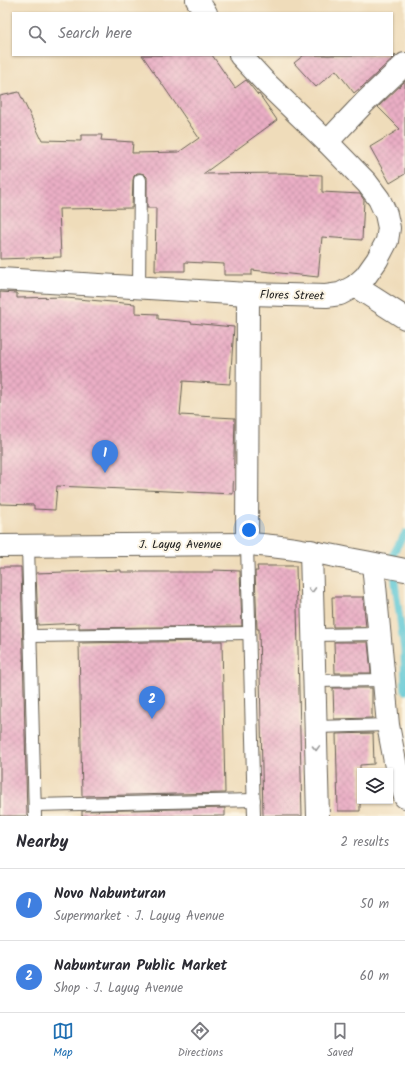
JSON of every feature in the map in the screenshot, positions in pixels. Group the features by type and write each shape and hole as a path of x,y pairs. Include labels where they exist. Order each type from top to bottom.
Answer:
{"street":[{"path":"197,0 205,12"},
{"name":"Flores Street","path":"0,279 248,294 326,296 340,294 355,286 365,277 377,260 387,241 389,228 386,214 379,199 367,183 266,83 241,56"},
{"path":"327,142 365,102 405,64"},
{"path":"355,286 405,318"},
{"path":"247,544 248,294"},
{"name":"J. Layug Avenue","path":"0,546 247,544 311,551 405,570"},
{"path":"311,551 318,816"},
{"path":"377,565 379,634 388,725 396,767 405,797"}],"lane":[{"path":"139,288 140,180"},
{"path":"247,544 254,816"},
{"path":"28,545 35,810 254,800"},
{"path":"30,636 249,633"},
{"path":"313,635 379,634"},
{"path":"315,681 384,680"},
{"path":"316,727 388,725"}],"building":[{"path":"396,55 354,93 336,70 316,87 294,63 303,56"},
{"path":"143,56 213,56 235,88 246,80 258,95 259,94 277,120 203,174 285,173 322,175 322,192 360,194 364,200 362,240 322,237 318,277 252,270 252,275 224,275 224,264 185,262 185,271 155,271 156,208 147,208 147,177 144,174 137,173 133,180 132,208 59,209 61,257 0,259 0,96 19,92 42,140 81,141 81,135 102,135 101,140 133,142 132,153 179,152 199,138"},
{"path":"405,81 405,174 390,183 370,147 400,129 378,107"},
{"path":"0,292 17,293 17,298 66,297 135,304 135,313 158,314 158,319 234,327 230,384 183,381 180,415 235,418 233,494 57,486 55,510 34,509 34,505 0,504"},
{"path":"257,566 296,566 302,816 263,816 259,629 257,629 255,571 258,571"},
{"path":"0,567 21,567 27,816 0,816"},
{"path":"121,570 121,572 213,572 213,570 240,571 242,626 79,628 79,623 38,625 36,573"},
{"path":"332,597 363,597 366,627 333,627"},
{"path":"222,641 225,793 82,796 79,643"},
{"path":"334,642 368,642 371,673 335,673"},
{"path":"333,688 372,688 372,718 334,719"},
{"path":"373,733 374,764 360,765 360,768 357,768 357,804 360,804 360,811 338,811 336,734"},
{"path":"225,808 225,816 82,816 82,811"}],"waterway":[{"path":"405,533 393,554 404,651 405,691"}],"place":[{"name":"Novo Nabunturan","path":"105,473"},
{"name":"Nabunturan Public Market","path":"152,719"}]}
